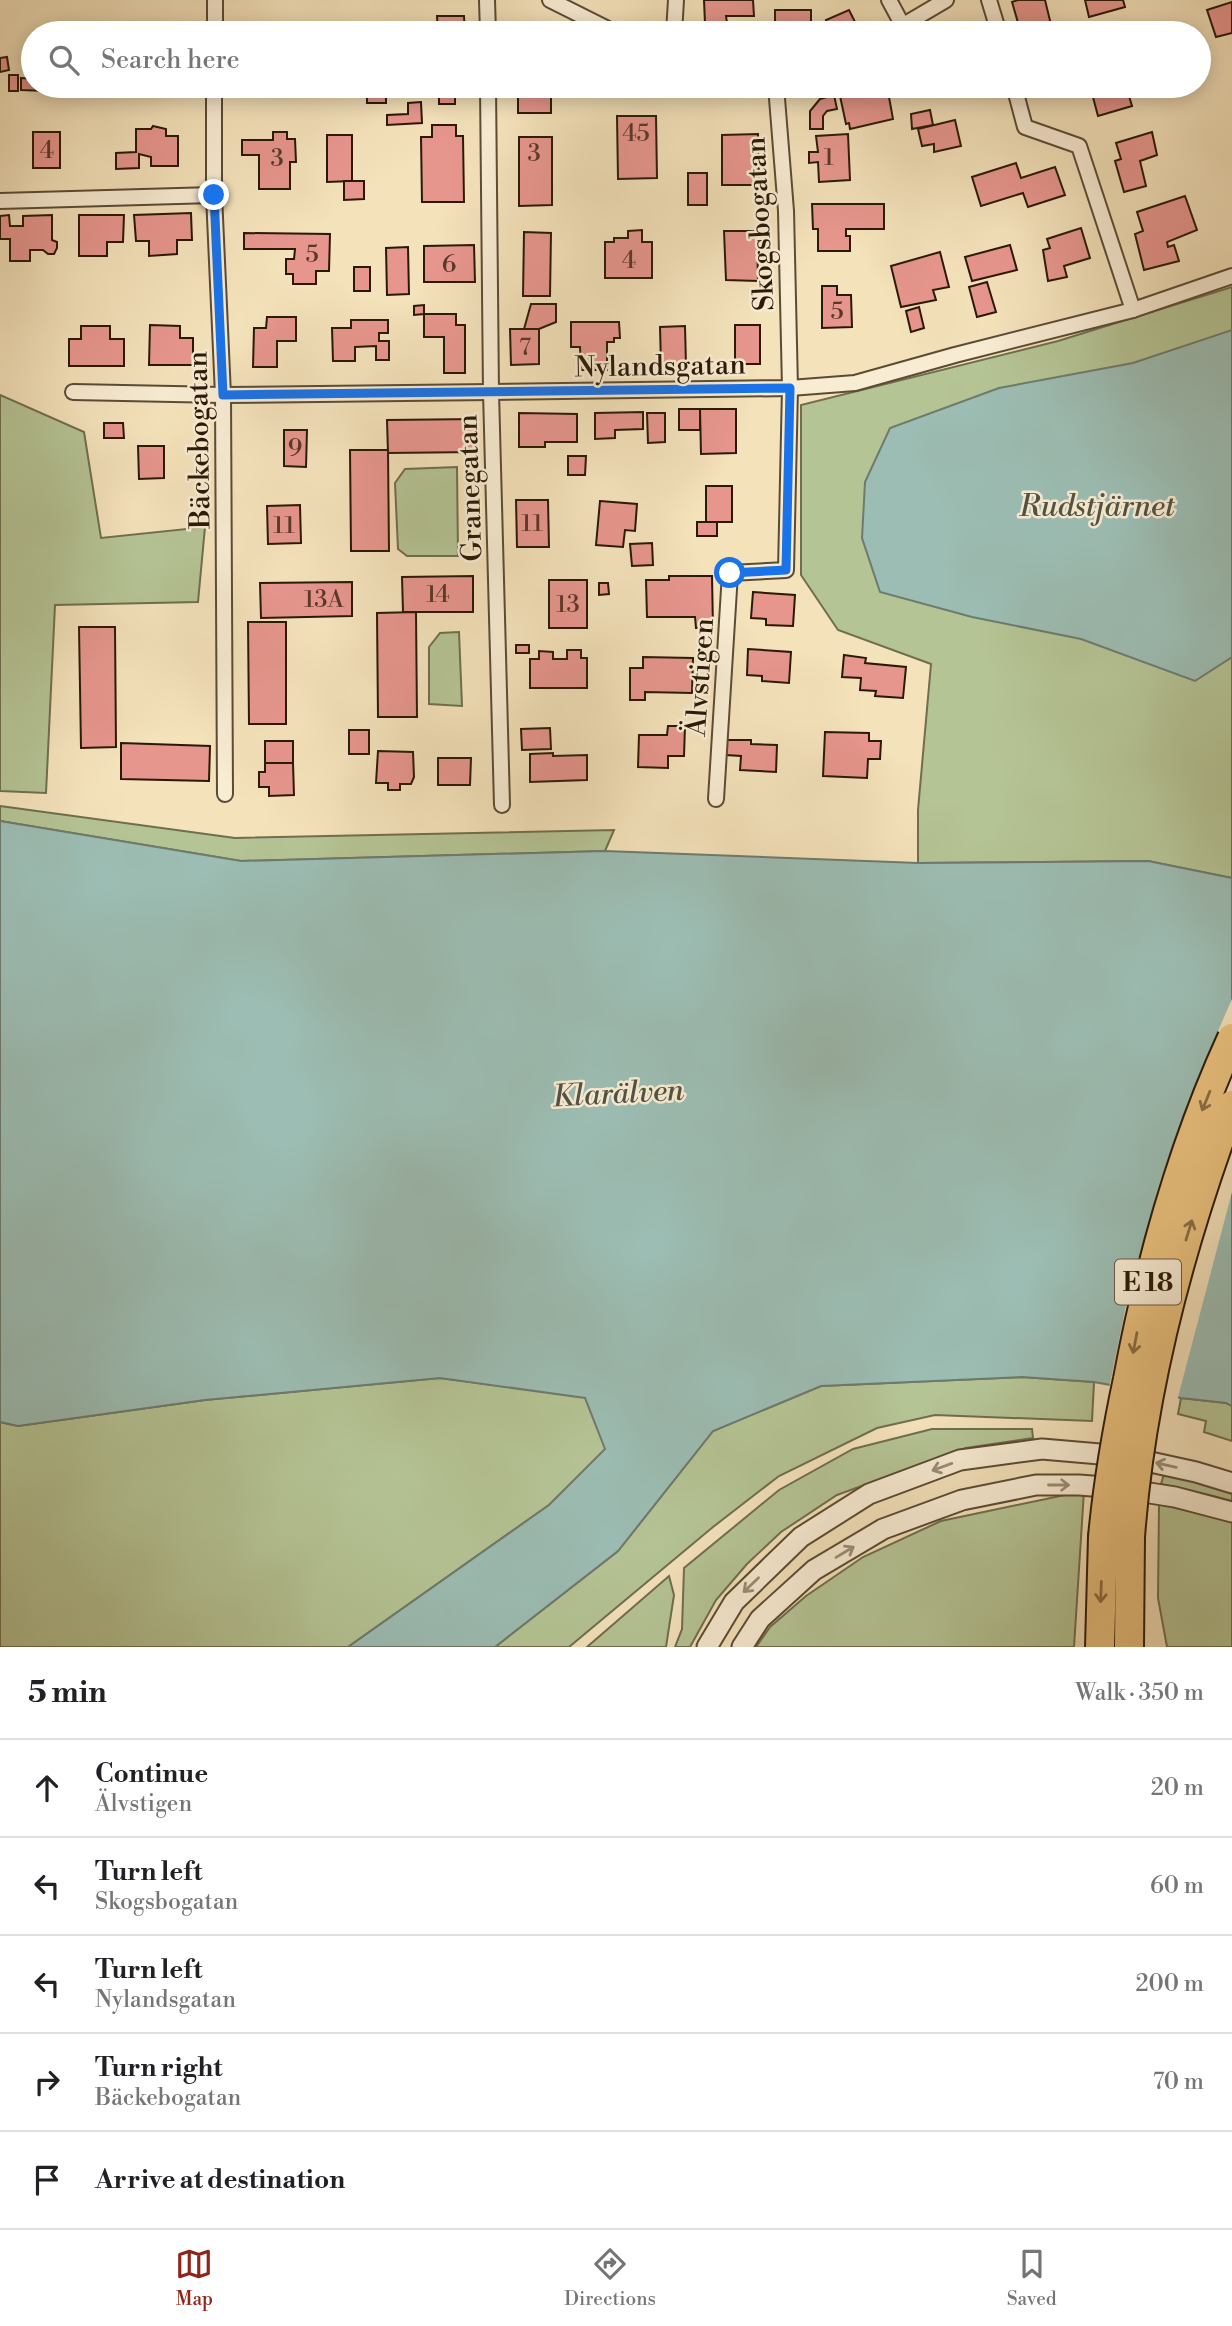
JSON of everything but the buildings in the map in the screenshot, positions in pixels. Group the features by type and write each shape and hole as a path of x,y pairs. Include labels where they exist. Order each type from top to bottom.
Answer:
{"highway":[{"name":"E 18","path":"1129,1647 1116,1537 1113,1454 1152,1261 1189,1144 1232,1038"},
{"name":"E 18","path":"1100,1647 1116,1537 1141,1441 1168,1304 1199,1199 1232,1105"}],"street":[{"path":"215,0 215,21"},
{"path":"487,0 488,21"},
{"path":"550,0 592,21"},
{"path":"675,21 676,0"},
{"path":"889,0 894,21"},
{"path":"910,21 946,0"},
{"path":"989,0 995,21"},
{"name":"Bäckebogatan","path":"215,98 214,195 223,395 225,794"},
{"name":"Granegatan","path":"488,98 491,392 502,805"},
{"name":"Skogsbogatan","path":"777,98 786,211 790,388 786,570"},
{"path":"1017,98 1025,127 1079,146 1133,310"},
{"path":"0,201 214,195"},
{"name":"Nylandsgatan","path":"73,392 223,395 491,392 790,388 855,383 1133,310 1232,276"},
{"name":"Älvstigen","path":"716,799 730,573 786,570"},
{"path":"707,1647 734,1602 801,1537 869,1494 960,1460 1042,1449 1123,1456 1232,1483"},
{"path":"742,1647 760,1619 814,1570 883,1529 962,1500 1036,1485 1079,1485 1175,1497 1232,1512"}],"green space":[{"path":"1232,287 1232,878 1148,861 918,863 918,810 931,664 838,630 801,575 801,405 1058,341"},
{"path":"0,395 84,432 101,538 205,527 198,602 55,605 46,793 0,791"},
{"path":"457,467 458,556 407,556 398,549 395,483 405,469"},
{"path":"459,632 462,706 429,704 429,647 440,633"},
{"path":"0,806 235,838 614,830 605,851 241,861 0,821"},
{"path":"1022,1377 1094,1382 1092,1421 935,1415 877,1428 779,1476 713,1527 569,1647 495,1647 618,1551 713,1431 821,1386"},
{"path":"440,1378 585,1397 606,1449 549,1505 348,1647 0,1647 0,1422 18,1426 205,1400"},
{"path":"1181,1398 1227,1403 1232,1406 1232,1441 1204,1432 1206,1421 1178,1414"},
{"path":"932,1429 1032,1429 1033,1438 966,1448 837,1495 781,1532 747,1564 716,1600 690,1647 675,1647 682,1629 684,1568 779,1490 853,1449"},
{"path":"1165,1471 1232,1489 1232,1503 1161,1484"},
{"path":"1084,1491 1074,1647 756,1647 770,1627 806,1596 863,1557 941,1521"},
{"path":"1159,1504 1232,1521 1232,1647 1167,1647 1158,1598"},
{"path":"669,1576 674,1595 666,1647 587,1647"}],"water":[{"name":"Rudstjärnet","path":"1232,330 1232,657 1195,681 1081,639 972,617 880,592 862,538 865,482 890,428 999,388 1133,363"},
{"name":"Klarälven","path":"0,821 241,861 605,851 918,863 1148,861 1232,878 1232,1406 1094,1382 1022,1377 821,1386 713,1431 618,1551 495,1647 348,1647 549,1505 605,1449 585,1398 440,1378 205,1400 18,1426 0,1422"}],"pier":[{"path":"1232,999 1232,1192 1177,1401 1109,1388 1128,1296 1161,1178 1198,1077"}],"route":[{"path":"214,195 223,395 790,388 786,570 730,573"}]}
